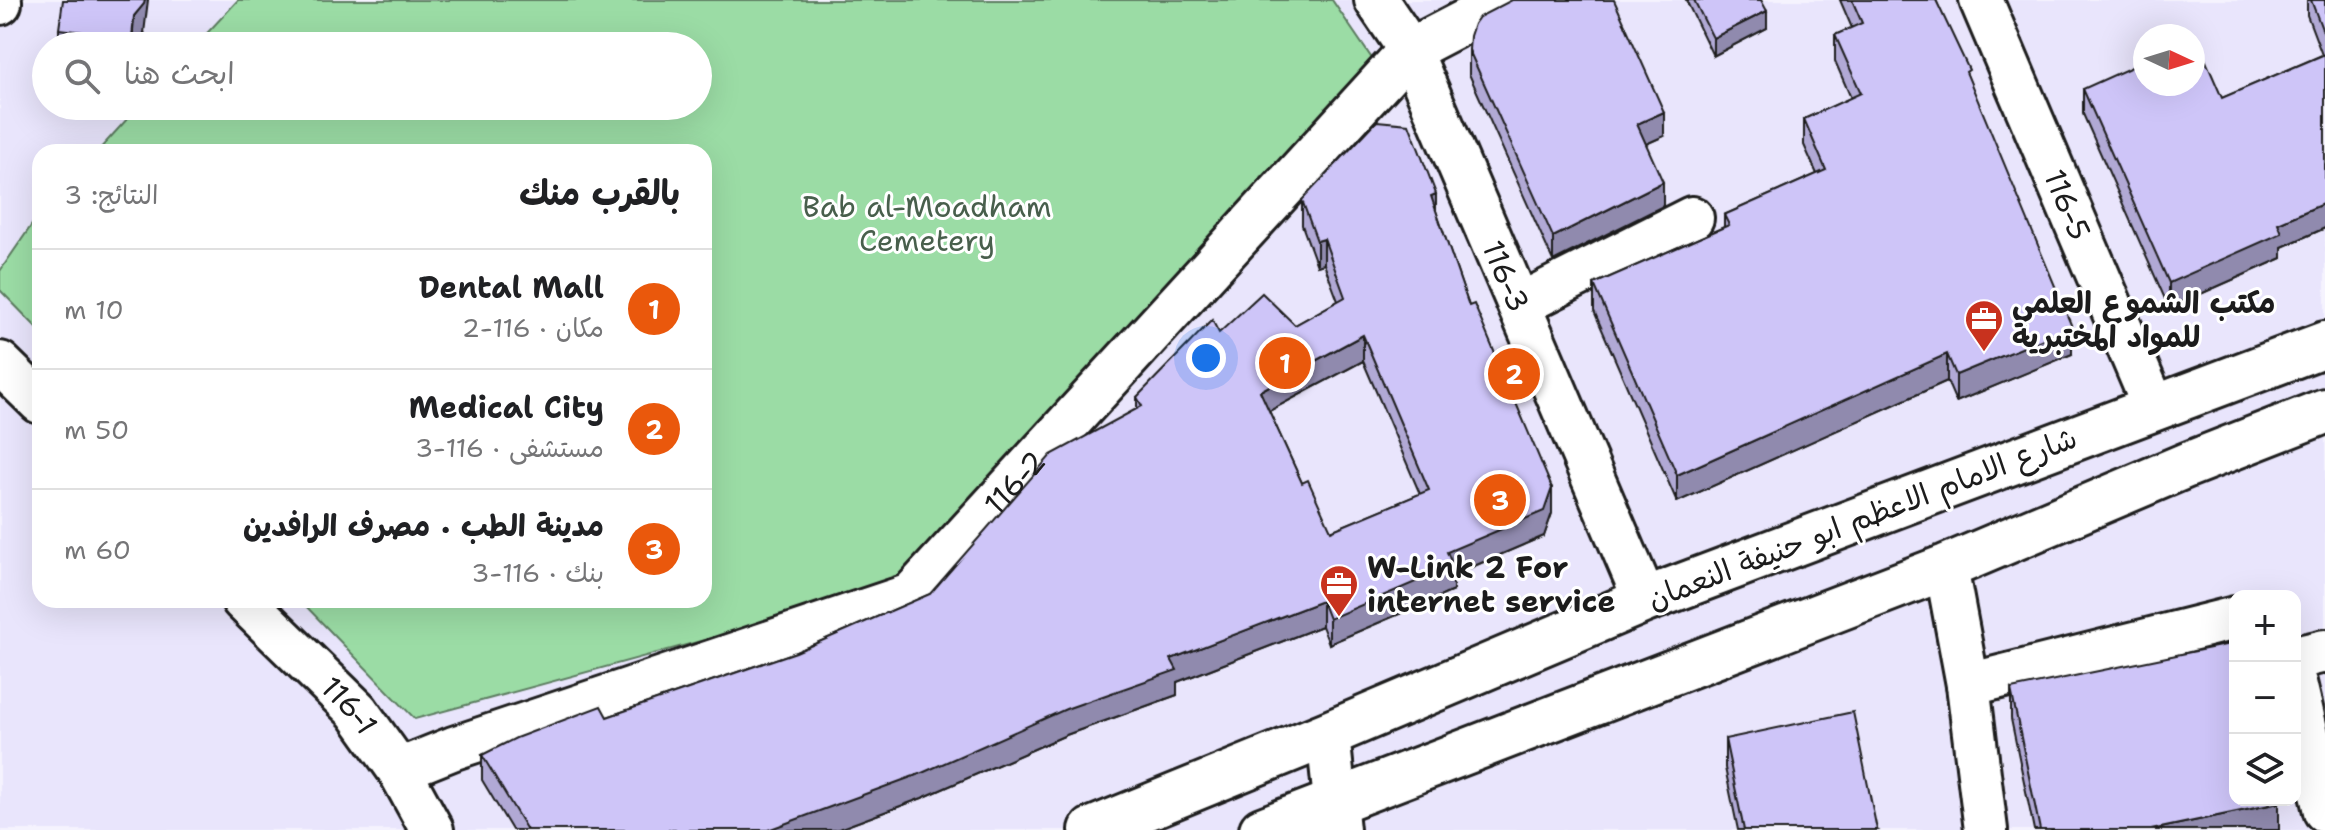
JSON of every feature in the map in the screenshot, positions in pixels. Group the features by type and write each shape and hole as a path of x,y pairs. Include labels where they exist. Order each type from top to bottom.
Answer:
{"main road":[{"name":"شارع الامام الاعظم ابو حنيفة النعمان","path":"1092,830 1645,600 2325,344"},
{"path":"1262,830 1337,816 2325,411"}],"street":[{"name":"116-3","path":"1376,0 1410,50 1645,600"},
{"name":"116-2","path":"399,770 454,748 911,595 1410,50 1506,0"},
{"name":"116-5","path":"1981,0 2154,407"},
{"path":"1519,305 1692,218"},
{"path":"0,363 32,394"},
{"path":"1946,567 1968,685 1986,830"},
{"name":"116-1","path":"251,608 357,711 399,770 432,830"},
{"path":"1968,685 2229,620"},
{"path":"2301,657 2325,651"},
{"path":"2301,709 2325,811"},
{"path":"1328,734 1337,816"}],"shaded area":[{"path":"0,0 2325,0 2325,830 0,830"}],"green space":[{"name":"Bab al-Moadham Cemetery","path":"238,0 1332,0 1375,63 895,588 415,719 308,608 712,608 712,144 104,144 126,120 712,120 712,32 208,32"},
{"path":"32,225 32,323 0,290 0,271"}],"building":[{"path":"63,0 145,0 134,16 133,32 59,29"},
{"path":"1512,0 1614,0 1664,112 1637,124 1663,182 1553,237 1469,50 1470,36 1479,17"},
{"path":"1694,0 1761,0 1767,11 1713,38"},
{"path":"1852,0 1936,0 1969,70 1966,72 2072,327 1956,375 1947,354 1677,475 1594,284 1729,225 1724,215 1826,170 1804,119 1861,93 1835,35 1862,23"},
{"path":"2311,0 2325,0 2325,37"},
{"path":"2325,54 2325,203 2278,223 2282,233 2169,283 2083,89 2133,66 2133,96 2205,96 2205,59 2222,98"},
{"path":"1377,121 1409,124 1436,194 1431,196 1469,306 1474,304 1552,488 1544,511 1447,552 1453,566 1329,619 1322,601 1171,659 1177,670 1066,709 922,773 768,830 527,830 482,755 516,738 601,706 607,717 796,652 930,594 1051,455 1142,406 1137,397 1212,320 1219,333 1262,293 1295,325 1345,297 1324,239 1317,241 1302,200","holes":["1363,335 1429,490 1331,531 1308,480 1302,483 1260,391"]},
{"path":"2229,644 2229,806 2265,806 2151,830 2040,830 2011,689"},
{"path":"1853,712 1877,830 1744,830 1725,739"}],"place":[{"name":"مكتب الشموع العلمي للمواد المختبرية","path":"1984,353"},
{"name":"Dental Mall","path":"1285,363"},
{"name":"Medical City","path":"1514,374"},
{"name":"مدينة الطب ٠ مصرف الرافدين","path":"1500,500"},
{"name":"W-Link 2 For internet service","path":"1339,618"}]}
